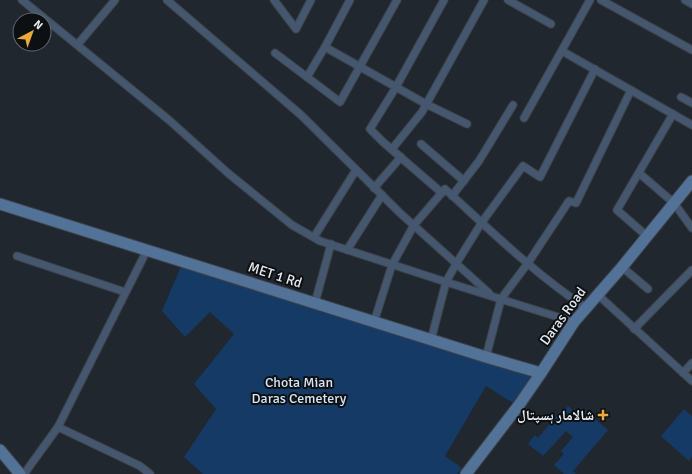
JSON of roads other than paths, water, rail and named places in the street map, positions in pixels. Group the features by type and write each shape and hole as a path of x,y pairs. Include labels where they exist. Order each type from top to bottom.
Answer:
{"street":[{"path":"22,0 78,44 169,120 229,174 292,225 314,237 347,250 574,322"},
{"path":"78,44 115,0"},
{"path":"167,0 301,115 382,196 491,296"},
{"path":"274,0 296,29 311,0"},
{"path":"307,77 350,0"},
{"path":"275,53 340,102 361,67 397,0"},
{"path":"442,193 370,129 396,87 444,0"},
{"path":"392,149 422,112 484,0"},
{"path":"508,0 551,24"},
{"path":"524,118 590,0"},
{"path":"601,0 692,50"},
{"path":"685,0 692,4"},
{"path":"325,47 426,104 467,124"},
{"path":"562,51 692,125"},
{"path":"431,340 446,282 456,264 482,222 523,166 540,177 595,69"},
{"path":"486,357 501,299 528,263 569,201 576,203 631,90"},
{"path":"681,97 692,104"},
{"path":"452,196 479,161 513,105"},
{"path":"648,236 617,210 673,114"},
{"path":"421,144 464,181"},
{"path":"374,188 401,157"},
{"path":"314,237 356,170"},
{"path":"639,173 674,203 692,228"},
{"name":"Daras Road","path":"466,474 519,405 574,322 648,236 692,181"},
{"path":"374,322 392,265 414,225 445,189 528,263 566,295 586,308"},
{"path":"347,250 382,196"},
{"name":"MET 1 Rd","path":"0,204 431,340 541,373"},
{"path":"315,303 331,244"},
{"path":"24,474 58,427 147,250"},
{"path":"17,256 125,292"},
{"path":"622,267 648,289"},
{"path":"634,329 692,270"},
{"path":"597,294 692,381"},
{"path":"683,373 692,363"},
{"path":"58,427 140,466 150,474"},
{"path":"0,450 20,474"}],"place":[{"name":"شالامار ہسپتال","path":"603,415"}],"park label":[{"name":"Chota Mian Daras Cemetery","path":"299,390"}]}
